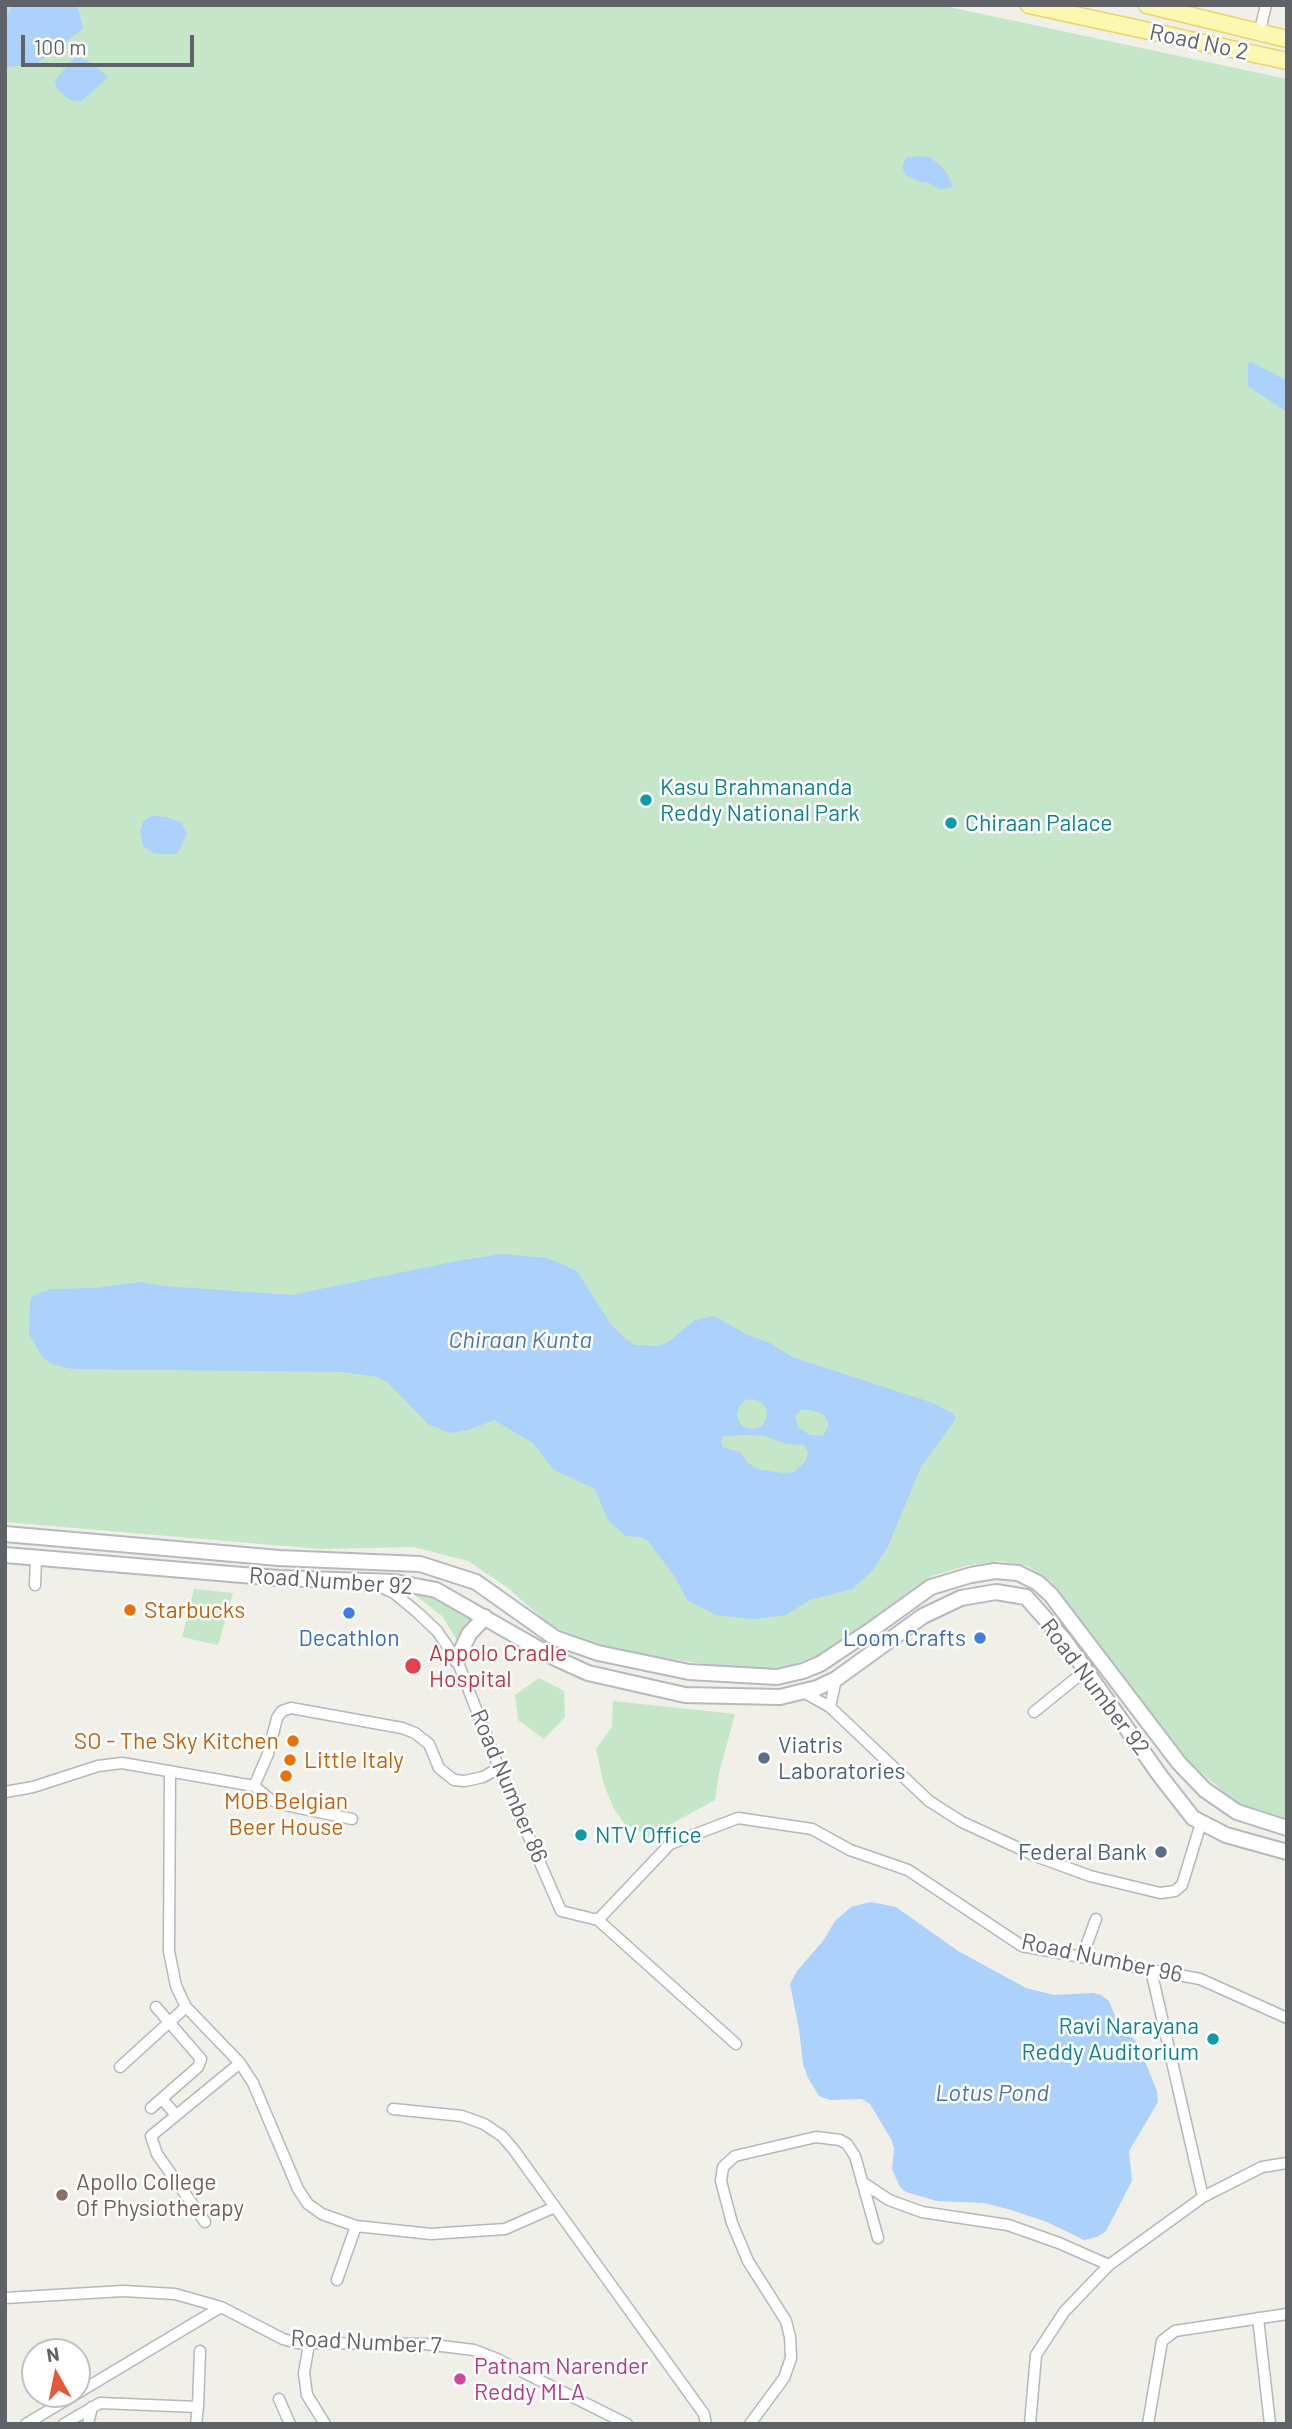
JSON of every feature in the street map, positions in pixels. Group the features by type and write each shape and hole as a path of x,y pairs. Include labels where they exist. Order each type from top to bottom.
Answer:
{"main road":[{"name":"Road No 2","path":"1029,5 1287,61"},
{"path":"1147,5 1287,39"},
{"path":"6,1534 6,1555"},
{"name":"Road Number 92","path":"6,1534 279,1558 420,1564 476,1582 555,1638 598,1653 689,1672 778,1677 820,1664 931,1587 995,1571 1018,1573 1038,1583 1051,1595 1179,1763 1205,1790 1237,1811 1287,1828"},
{"name":"Road Number 92","path":"6,1555 278,1578 396,1582 436,1590 555,1658 588,1673 685,1695 779,1697 817,1688 836,1679 923,1616 961,1598 996,1592 1026,1597 1065,1641 1184,1809 1201,1823 1226,1835 1287,1852"},
{"path":"457,1660 469,1634 485,1618"}],"street":[{"path":"1259,34 1266,5"},
{"path":"35,1585 36,1558"},
{"name":"Road Number 86","path":"368,1582 394,1593 418,1613 437,1631 457,1660 499,1768 561,1911 597,1920"},
{"path":"1034,1712 1086,1670"},
{"path":"830,1707 836,1679"},
{"path":"803,1691 830,1707 929,1801 993,1838 1090,1875 1160,1893 1175,1891 1182,1885 1201,1823"},
{"path":"254,1786 268,1754 277,1718 282,1711 291,1708 415,1733 429,1744 439,1768 454,1780 465,1782 483,1777 499,1768"},
{"path":"5,1792 33,1787 97,1766 122,1763 254,1786 271,1800 285,1805 352,1819"},
{"path":"170,1770 169,1951 176,1986 186,2007 240,2063 253,2082 298,2189 308,2204 322,2214 356,2226 431,2234 505,2229 555,2207"},
{"name":"Road Number 96","path":"597,1920 670,1844 738,1818 812,1829 849,1850 908,1870 1022,1946 1200,1979 1287,2018"},
{"path":"1082,1957 1096,1919"},
{"path":"597,1920 736,2044"},
{"path":"1151,1970 1203,2197"},
{"path":"151,2108 201,2062 198,2052 156,2007"},
{"path":"120,2067 186,2007"},
{"path":"205,2222 157,2154 151,2136 240,2063"},
{"path":"162,2099 176,2116"},
{"path":"393,2109 462,2116 484,2124 514,2150 704,2414 706,2424"},
{"path":"750,2424 784,2378 791,2358 790,2337 786,2321 748,2262 732,2223 721,2181 723,2167 735,2156 816,2137 830,2137 846,2144 855,2156 878,2238"},
{"path":"1030,2424 1036,2355 1064,2312 1109,2265 1203,2197 1262,2167 1287,2163"},
{"path":"862,2182 889,2200 922,2213 959,2216 1008,2225 1109,2265"},
{"path":"337,2280 356,2226"},
{"name":"Road Number 7","path":"5,2298 123,2291 175,2294 221,2307 284,2340 309,2344 425,2344 474,2350 497,2358 627,2424"},
{"path":"26,2424 221,2307"},
{"path":"1148,2424 1163,2341 1175,2331 1287,2314"},
{"path":"1258,2318 1270,2424"},
{"path":"309,2344 304,2373 307,2395 325,2424"},
{"path":"197,2424 200,2351"},
{"path":"279,2399 290,2424"},
{"path":"64,2424 100,2403 198,2407"},
{"path":"88,2424 92,2406"}],"green space":[{"name":"Kasu Brahmananda Reddy National Park","path":"5,5 940,5 1287,79 1287,1819 1239,1805 1191,1764 1046,1580 1028,1566 1001,1561 969,1565 932,1576 822,1654 792,1665 762,1669 651,1656 602,1645 552,1627 508,1588 468,1561 414,1547 320,1549 5,1522"},
{"path":"194,1589 233,1593 218,1645 182,1637"},
{"path":"409,1590 451,1605 472,1619 457,1640 442,1616"},
{"path":"539,1678 564,1691 565,1717 544,1739 518,1720 515,1695"},
{"path":"613,1701 735,1714 719,1773 715,1800 649,1836 624,1823 614,1809 604,1785 596,1749 612,1727"}],"water":[{"path":"12,5 76,5 83,29 36,64 7,67 5,20"},
{"path":"78,57 90,62 108,77 82,101 70,100 57,89 55,81 70,62"},
{"path":"929,157 939,164 953,186 941,190 906,175 902,167 906,158"},
{"path":"1251,362 1287,380 1287,412 1248,386 1248,363"},
{"path":"152,816 166,817 182,823 187,834 177,854 155,854 143,846 140,831 143,821"},
{"name":"Chiraan Kunta","path":"502,1254 547,1258 577,1271 610,1323 635,1345 658,1346 667,1343 695,1320 714,1316 746,1334 770,1343 792,1357 933,1403 956,1418 921,1467 888,1546 873,1570 852,1589 810,1600 786,1615 753,1619 716,1615 687,1600 675,1577 648,1541 640,1537 626,1536 608,1520 595,1489 554,1470 533,1443 494,1420 468,1430 450,1433 428,1424 387,1382 377,1377 343,1372 72,1369 54,1365 43,1358 29,1334 30,1300 34,1295 51,1289 97,1288 140,1282 291,1295","holes":["753,1399 761,1402 767,1415 759,1428 751,1429 738,1421 737,1413 740,1405","801,1410 811,1410 823,1414 828,1427 823,1436 810,1435 799,1428 795,1416","723,1436 765,1436 786,1444 804,1445 808,1452 806,1461 794,1472 760,1470 748,1463 740,1452 723,1447"]},
{"name":"Lotus Pond","path":"871,1902 896,1907 958,1951 1026,1988 1054,1995 1093,1993 1109,2001 1117,2021 1138,2044 1157,2091 1158,2102 1129,2151 1132,2181 1106,2231 1097,2237 1084,2240 1047,2222 1011,2210 984,2203 937,2201 906,2192 900,2187 892,2169 894,2148 891,2139 870,2104 862,2099 830,2100 819,2096 803,2064 790,1984 835,1921 851,1907"}],"place":[{"name":"Kasu Brahmananda Reddy National Park","path":"646,800"},
{"name":"Chiraan Palace","path":"951,823"},
{"name":"Starbucks","path":"130,1610"},
{"name":"Decathlon","path":"349,1613"},
{"name":"Loom Crafts","path":"980,1638"},
{"name":"Appolo Cradle Hospital","path":"413,1666"},
{"name":"SO - The Sky Kitchen","path":"293,1741"},
{"name":"Viatris Laboratories","path":"764,1758"},
{"name":"Little Italy","path":"290,1760"},
{"name":"MOB Belgian Beer House","path":"286,1776"},
{"name":"NTV Office","path":"581,1835"},
{"name":"Federal Bank","path":"1161,1852"},
{"name":"Ravi Narayana Reddy Auditorium","path":"1213,2039"},
{"name":"Apollo College Of Physiotherapy","path":"62,2195"},
{"name":"Patnam Narender Reddy MLA","path":"460,2379"}]}
